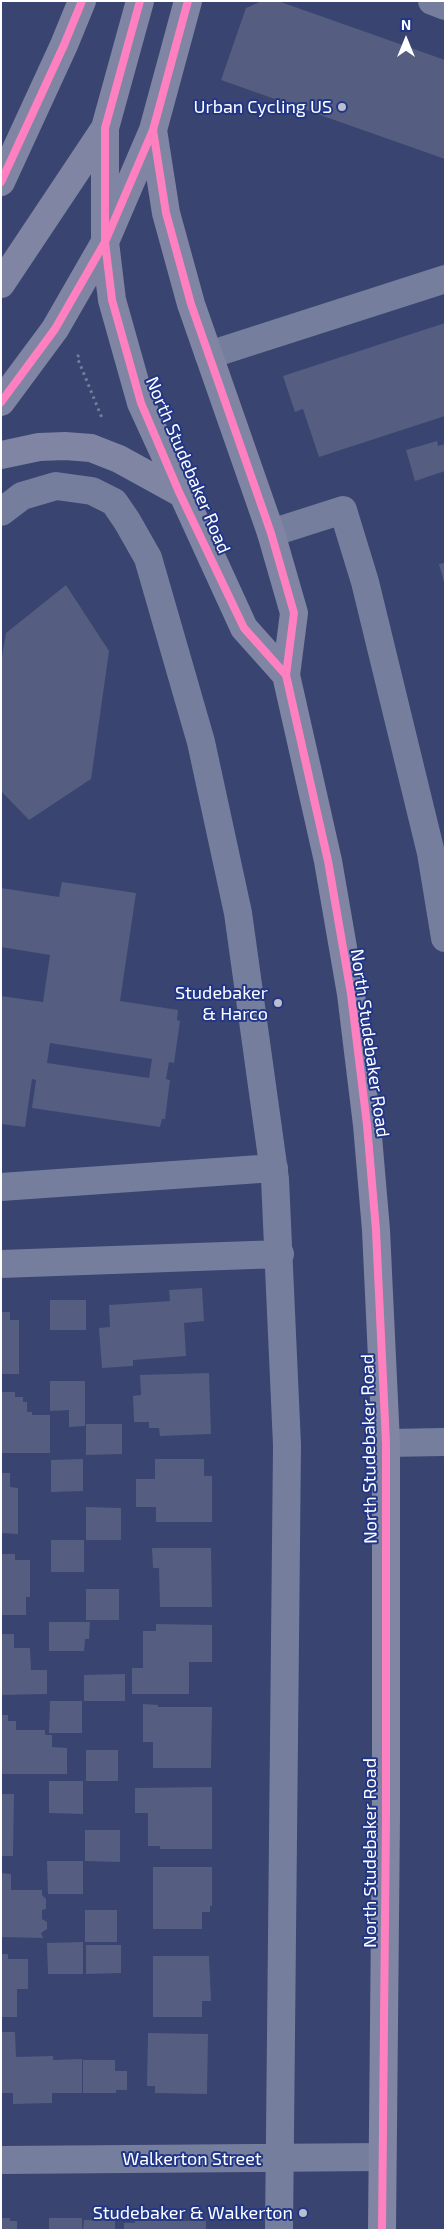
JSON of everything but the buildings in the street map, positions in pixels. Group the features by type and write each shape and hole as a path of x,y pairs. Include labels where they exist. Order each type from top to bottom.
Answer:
{"main road":[{"path":"1,182 64,45 82,1"},
{"path":"1,284 105,128 140,1"},
{"path":"1,402 55,329 105,242 153,130 188,1"},
{"name":"North Studebaker Road","path":"105,128 105,242 112,300 141,403 179,492 244,628 286,675"},
{"name":"North Studebaker Road","path":"153,130 166,213 191,304 271,533 294,613 286,675 328,861 351,994 367,1125 376,1230 386,1442 386,1817 382,2230"},
{"path":"1,455 39,447 91,448 119,459 179,492"}],"street":[{"path":"432,1 445,6"},
{"path":"209,355 445,278"},
{"path":"1,512 22,496 56,486 92,491 114,502 127,521 148,558 201,742 238,913 274,1168 280,1254 287,1445 279,2158 280,2230"},
{"path":"271,533 343,510 365,582 431,852 445,938"},
{"path":"1,1187 274,1168"},
{"path":"1,1264 280,1254"},
{"path":"386,1442 445,1442"},
{"name":"Walkerton Street","path":"1,2160 382,2157"}],"path":[{"path":"80,352 77,357 103,421"}],"cycle path":[{"path":"1,182 64,45 82,1"},
{"path":"140,1 105,128 105,242 112,300 141,403 179,492 244,628 286,675"},
{"path":"1,402 55,329 105,242 153,130 188,1"},
{"path":"153,130 166,213 191,304 271,533 294,613 286,675 328,861 351,994 367,1125 376,1230 386,1443 386,1817 382,2230"}],"place":[{"name":"Urban Cycling US","path":"342,107"},
{"name":"Studebaker & Harco","path":"278,1003"},
{"name":"Studebaker & Walkerton","path":"303,2213"}]}
